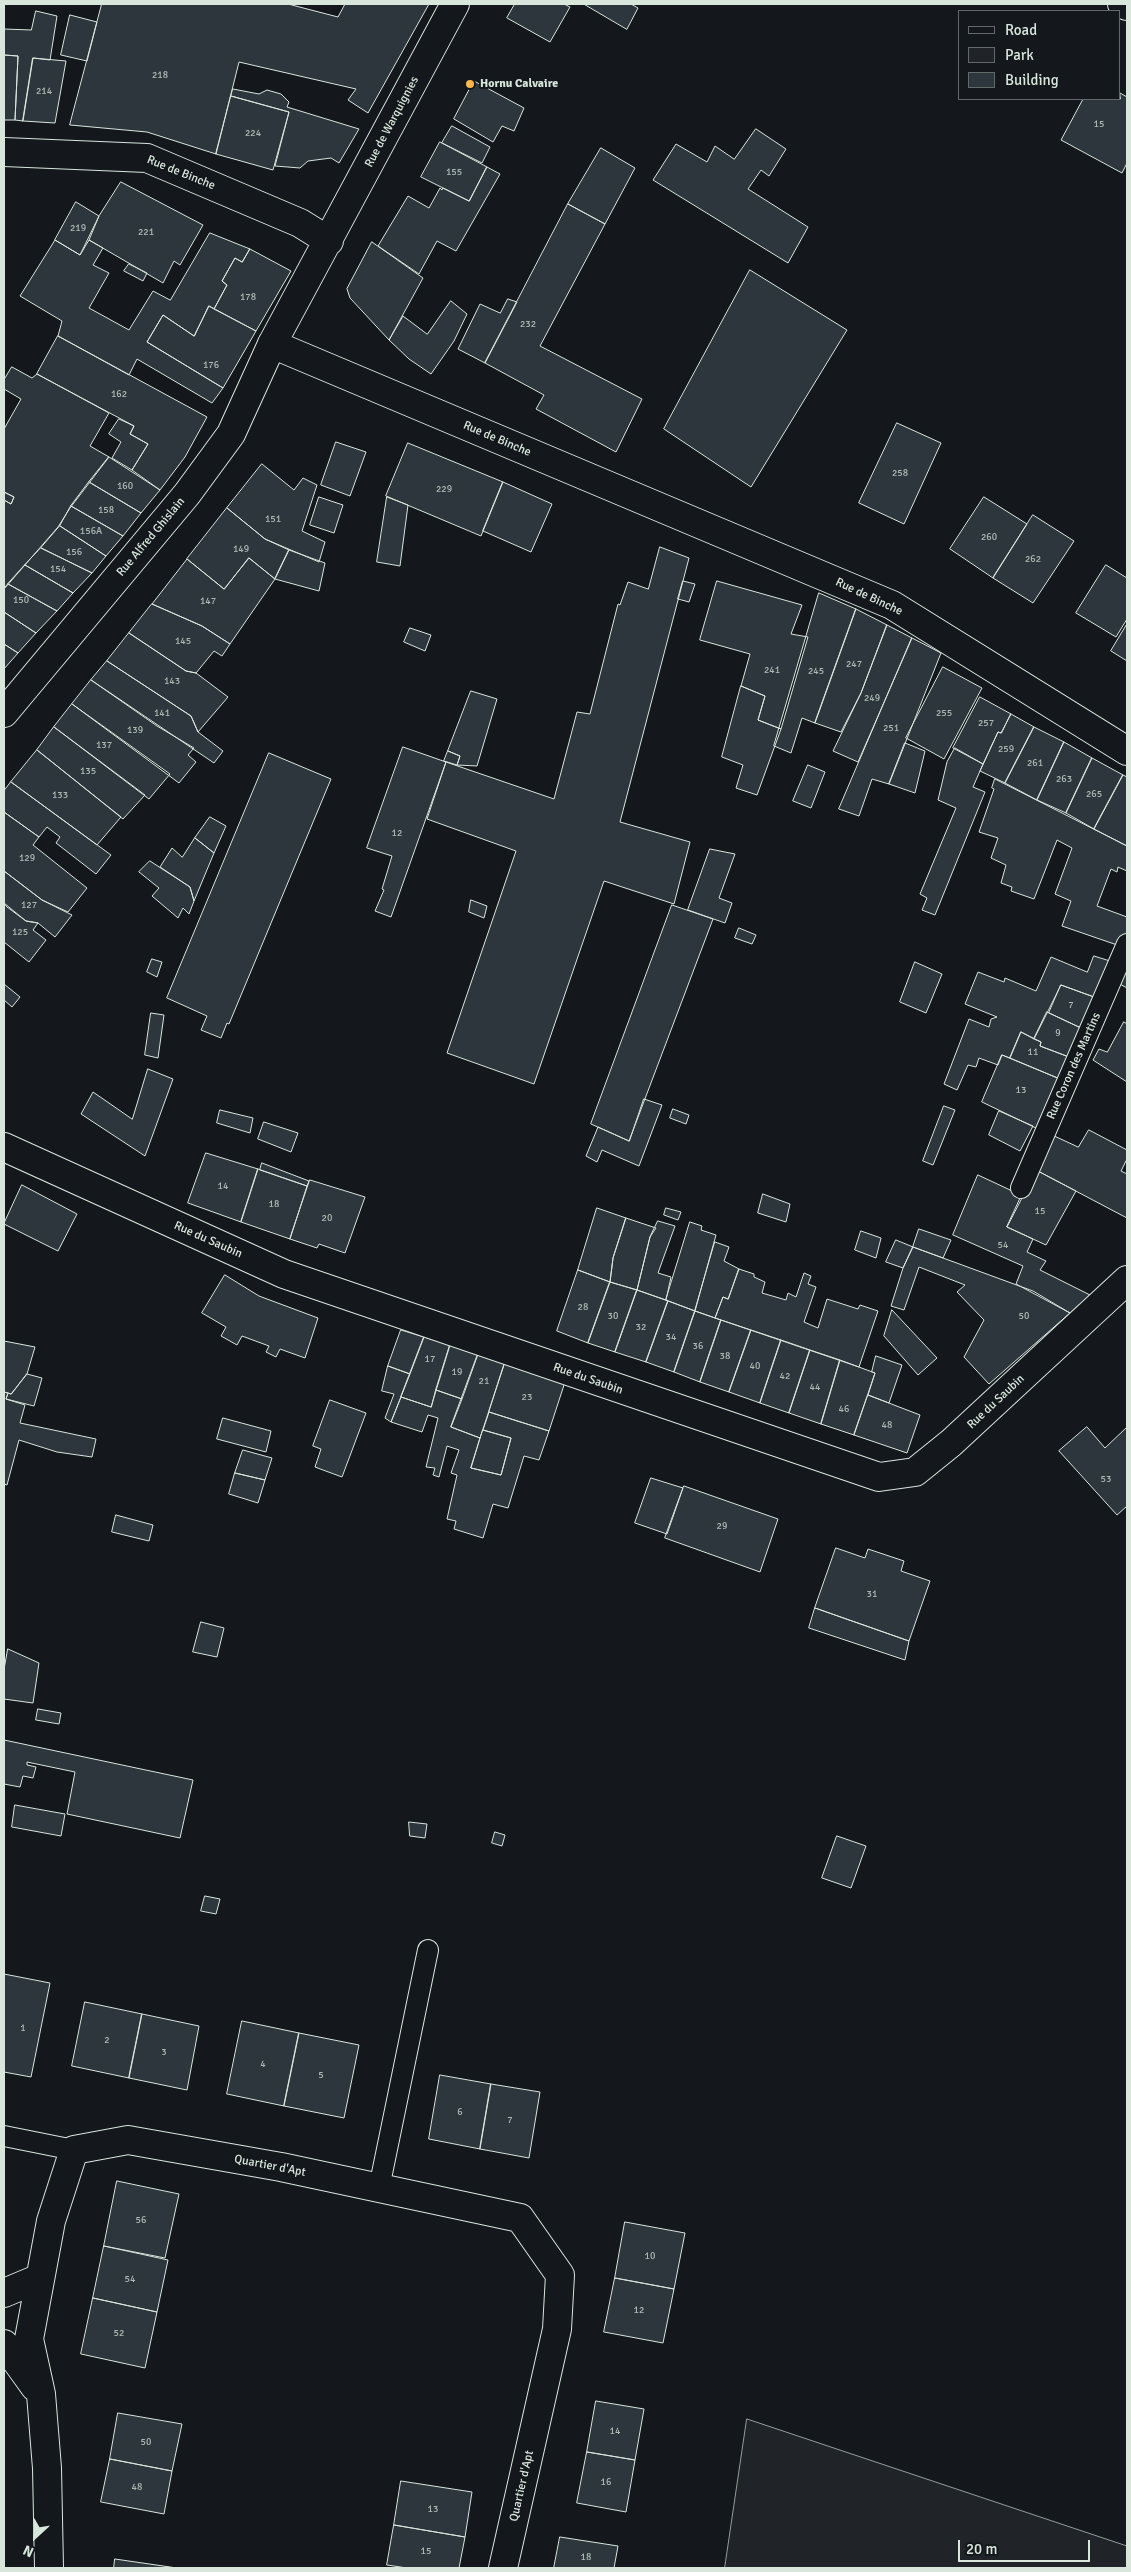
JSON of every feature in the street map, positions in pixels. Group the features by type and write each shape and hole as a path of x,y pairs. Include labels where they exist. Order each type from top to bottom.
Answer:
{"street":[{"name":"Rue de Warquignies","path":"329,240 455,4"},
{"path":"1122,4 1127,6"},
{"name":"Rue de Binche","path":"4,152 147,158 300,223 329,240"},
{"path":"272,344 329,240"},
{"name":"Rue de Binche","path":"272,344 892,605 1127,750"},
{"name":"Rue Alfred Ghislain","path":"4,713 187,494 231,434 272,344"},
{"name":"Rue du Saubin","path":"4,1147 284,1274 879,1478 915,1472 951,1443 1127,1280"},
{"name":"Quartier d'Apt","path":"74,2150 128,2140 280,2167 520,2218 560,2275 557,2329 503,2568"},
{"path":"50,2568 41,2394 29,2339 51,2221 74,2150"},
{"path":"4,2292 40,2278"},
{"path":"4,2344 41,2394"}],"lane":[{"name":"Rue Coron des Martins","path":"1021,1188 1127,944"},
{"path":"379,2188 428,1950"},
{"path":"4,2136 74,2150"}],"green space":[{"path":"747,2419 1127,2546 1127,2568 725,2568"}],"building":[{"path":"102,4 288,4 338,17 345,4 429,4 368,113 348,100 356,89 239,62 216,154 147,132 70,125"},
{"path":"515,4 564,4 570,7 550,42 507,18"},
{"path":"584,4 631,4 638,8 627,29"},
{"path":"36,11 57,16 50,60 33,58 23,121 15,120 18,56 4,55 4,29 31,30"},
{"path":"70,15 97,22 87,61 61,55"},
{"path":"4,55 18,56 15,120 4,120"},
{"path":"33,58 66,61 55,123 23,121"},
{"path":"474,81 524,108 514,131 502,126 493,142 454,119"},
{"path":"233,89 259,94 267,90 281,94 289,102 287,107 359,129 339,163 331,158 308,161 300,168 275,166 289,112 231,96"},
{"path":"1121,94 1127,97 1127,163 1122,173 1061,140 1082,100 1121,100"},
{"path":"231,96 289,112 273,170 216,154"},
{"path":"452,126 490,147 482,163 442,143"},
{"path":"756,129 786,149 769,176 761,170 748,189 808,227 788,263 653,180 676,144 707,162 715,146 734,159"},
{"path":"440,142 487,167 469,201 421,177"},
{"path":"601,148 635,168 605,224 568,204"},
{"path":"487,167 500,174 456,251 437,241 419,274 378,246 408,196 429,208 440,188 442,190 443,188 469,201"},
{"path":"121,182 203,225 180,265 174,261 163,283 89,240 99,216"},
{"path":"76,202 99,216 80,255 55,240"},
{"path":"568,204 605,224 540,346 642,399 616,452 536,409 544,395 485,363"},
{"path":"210,233 250,249 242,262 235,258 222,281 227,285 214,309 209,306 194,336 163,315 147,342 223,388 212,403 137,359 129,375 58,336 62,321 20,296 55,240 80,255 89,240 103,248 93,265 109,273 89,308 129,330 153,291 170,300"},
{"path":"372,242 423,278 389,340 350,298 347,289"},
{"path":"250,249 291,271 256,331 214,309 227,285 222,281 235,258 242,262"},
{"path":"129,264 147,273 143,281 124,271"},
{"path":"750,270 847,330 751,487 664,429"},
{"path":"508,299 517,302 485,363 458,349 480,304 500,313"},
{"path":"451,301 467,314 454,341 431,374 409,359 389,340 403,316 427,334"},
{"path":"209,306 256,331 223,388 147,342 163,315 194,336"},
{"path":"58,336 207,417 185,457 160,490 132,470 148,444 130,434 134,426 37,374"},
{"path":"12,367 32,378 37,374 109,413 90,446 109,457 58,527 4,589 4,500 11,504 14,497 4,492 4,429 21,399 4,389 4,380"},
{"path":"119,419 134,426 130,434 148,444 132,470 112,458 121,442 109,434"},
{"path":"897,423 941,443 904,524 859,503"},
{"path":"336,442 366,452 350,496 321,485"},
{"path":"408,443 503,482 481,536 386,496"},
{"path":"109,457 160,490 141,513 89,482"},
{"path":"262,464 294,490 303,478 317,485 302,531 325,542 319,562 265,539 227,508"},
{"path":"89,482 141,513 123,536 71,506"},
{"path":"503,482 552,504 531,552 483,531"},
{"path":"4,492 14,497 11,504 4,500"},
{"path":"319,497 343,505 334,533 310,525"},
{"path":"387,497 408,505 400,566 377,562"},
{"path":"984,497 1027,524 993,578 950,549"},
{"path":"71,506 123,536 106,556 60,526"},
{"path":"227,508 265,539 289,550 275,579 249,558 224,589 187,559"},
{"path":"1033,515 1074,541 1033,603 993,578"},
{"path":"60,526 106,556 92,573 41,548"},
{"path":"660,547 689,558 620,822 690,842 674,904 604,881 534,1084 447,1053 516,851 427,819 446,762 554,799 577,712 590,714 618,604 620,605 628,582 648,589"},
{"path":"41,548 92,573 73,593 25,565"},
{"path":"289,550 325,563 319,591 275,579"},
{"path":"249,558 275,579 230,644 202,626 152,604 187,559 224,589"},
{"path":"25,565 73,593 57,611 8,584"},
{"path":"1106,565 1127,578 1127,619 1116,637 1076,613"},
{"path":"683,581 695,584 689,602 678,599"},
{"path":"717,581 802,605 791,634 808,637 781,729 758,720 765,696 741,686 750,654 700,640"},
{"path":"8,584 57,611 36,633 4,612 4,589"},
{"path":"819,593 856,609 815,723 802,718 791,753 774,746"},
{"path":"152,604 202,626 230,644 222,656 214,651 196,673 186,671 129,633"},
{"path":"856,609 887,625 861,693 841,732 815,723"},
{"path":"4,612 36,633 18,653 4,644"},
{"path":"1127,624 1127,661 1111,651"},
{"path":"887,625 912,638 858,762 833,751 861,693"},
{"path":"410,628 431,635 425,651 404,642"},
{"path":"129,633 186,671 196,673 228,697 198,732 191,716 107,661"},
{"path":"912,638 941,653 889,784 872,779 859,816 839,809"},
{"path":"4,644 18,653 4,669"},
{"path":"107,661 191,716 198,732 223,751 214,763 91,680"},
{"path":"943,667 982,688 944,759 906,738"},
{"path":"91,680 157,726 194,748 188,755 196,762 179,783 72,704"},
{"path":"741,686 765,696 758,720 781,729 757,795 736,788 743,765 722,757"},
{"path":"471,691 497,699 477,766 457,765 460,756 448,751"},
{"path":"980,697 1011,714 1001,733 998,732 983,764 953,748"},
{"path":"72,704 170,774 149,799 54,727"},
{"path":"1011,714 1034,727 1005,783 980,771 998,732 1001,733"},
{"path":"54,727 145,795 123,819 37,750"},
{"path":"1034,727 1064,742 1037,800 1005,783"},
{"path":"1064,742 1092,758 1066,813 1037,800"},
{"path":"905,743 925,751 915,793 889,784"},
{"path":"403,747 446,762 391,917 375,911 384,890 382,889 392,856 367,848"},
{"path":"955,748 983,764 973,787 985,792 935,915 922,910 927,898 920,894 956,808 938,800 947,762"},
{"path":"37,750 121,817 97,845 11,782"},
{"path":"448,751 460,756 457,765 444,761"},
{"path":"269,753 331,779 229,1024 227,1023 221,1038 201,1030 207,1016 167,998"},
{"path":"1092,758 1123,775 1094,829 1066,813"},
{"path":"808,765 825,772 811,808 793,801"},
{"path":"1123,775 1127,777 1127,846 1094,829"},
{"path":"995,779 1127,846 1127,871 1118,867 1117,872 1111,869 1097,906 1127,917 1127,935 1123,947 1062,926 1071,901 1055,894 1072,848 1057,840 1034,899 1011,891 1012,887 1001,883 1006,865 991,858 998,838 979,832 994,789 992,788"},
{"path":"11,782 111,855 96,874 56,843 60,837 47,827 39,837 4,812 4,791"},
{"path":"4,812 39,837 33,845 87,888 68,912 42,900 4,871"},
{"path":"210,817 226,826 214,853 195,838"},
{"path":"195,838 214,853 194,901 190,887 160,867 172,848 182,857"},
{"path":"710,849 735,854 719,898 732,903 725,923 688,910"},
{"path":"150,861 190,887 194,901 189,914 183,908 178,918 152,896 159,888 139,872"},
{"path":"4,871 42,900 72,915 55,937 38,923 26,921 7,907 4,903"},
{"path":"471,900 487,906 484,918 469,912"},
{"path":"4,903 26,921 38,923 33,930 46,940 29,962 4,942"},
{"path":"672,905 713,919 629,1141 591,1124"},
{"path":"739,928 756,935 752,944 735,938"},
{"path":"1094,956 1110,961 1104,980 1101,978 1094,997 1061,985 1034,1039 1021,1032 1010,1058 1002,1055 998,1065 979,1058 976,1067 968,1065 957,1090 944,1084 969,1019 989,1027 991,1019 997,1017 965,1004 978,972 1004,982 1005,978 1036,991 1051,957 1087,972"},
{"path":"152,959 162,962 157,977 147,972"},
{"path":"915,962 942,974 926,1013 900,1002"},
{"path":"1127,967 1127,988 1118,983"},
{"path":"4,984 20,997 12,1007 4,1000"},
{"path":"1061,985 1094,997 1081,1028 1049,1013"},
{"path":"1047,1012 1081,1028 1069,1057 1040,1046 1041,1042 1034,1039"},
{"path":"151,1013 164,1015 158,1058 145,1055"},
{"path":"1124,1022 1127,1024 1127,1082 1093,1060 1099,1049 1107,1052"},
{"path":"1021,1032 1041,1042 1040,1046 1069,1057 1060,1079 1010,1058"},
{"path":"1002,1055 1060,1079 1038,1129 982,1102"},
{"path":"148,1069 173,1079 145,1156 81,1114 93,1092 132,1119"},
{"path":"644,1099 662,1105 639,1166 602,1150 597,1162 586,1156 598,1127 629,1141"},
{"path":"944,1106 955,1110 933,1165 923,1161"},
{"path":"673,1109 689,1115 686,1124 670,1118"},
{"path":"220,1110 253,1118 250,1133 217,1123"},
{"path":"999,1111 1033,1126 1020,1151 989,1135"},
{"path":"264,1122 298,1133 291,1152 258,1139"},
{"path":"1089,1130 1127,1150 1127,1159 1121,1171 1127,1174 1127,1218 1034,1169 1050,1134 1078,1147"},
{"path":"206,1153 258,1169 241,1222 188,1203"},
{"path":"262,1163 309,1181 307,1186 260,1170"},
{"path":"258,1169 307,1186 290,1239 241,1222"},
{"path":"1034,1169 1076,1191 1046,1245 1007,1227"},
{"path":"978,1175 1023,1196 1007,1227 1033,1239 1027,1252 1046,1261 1040,1270 1090,1295 1070,1313 1016,1284 1023,1266 953,1235"},
{"path":"310,1180 365,1197 345,1253 319,1244 317,1248 290,1239"},
{"path":"22,1185 77,1214 58,1251 4,1224"},
{"path":"763,1194 790,1204 786,1222 758,1213"},
{"path":"597,1208 626,1218 613,1258 610,1282 578,1270"},
{"path":"666,1208 681,1212 678,1220 664,1215"},
{"path":"626,1218 656,1228 650,1237 637,1290 610,1282 613,1258"},
{"path":"658,1221 675,1226 658,1273 671,1277 666,1300 637,1290 650,1237"},
{"path":"690,1222 702,1226 701,1230 716,1235 695,1311 666,1300"},
{"path":"919,1229 951,1240 943,1258 913,1247"},
{"path":"861,1231 881,1238 876,1258 855,1250"},
{"path":"896,1240 913,1247 903,1268 886,1262"},
{"path":"715,1242 729,1247 724,1261 739,1269 728,1299 723,1297 715,1318 695,1311"},
{"path":"913,1247 1033,1291 1070,1313 989,1384 964,1357 984,1320 957,1292 965,1285 919,1267 904,1310 891,1306 903,1268"},
{"path":"739,1269 754,1274 754,1277 765,1282 762,1293 786,1300 788,1293 796,1297 804,1273 811,1276 808,1284 816,1287 804,1322 818,1328 827,1299 858,1309 860,1305 878,1311 859,1367 715,1318 723,1297 728,1299"},
{"path":"578,1270 610,1282 588,1343 557,1331"},
{"path":"225,1275 259,1296 318,1318 305,1358 280,1349 276,1357 266,1352 269,1346 242,1336 237,1345 221,1336 226,1327 202,1313"},
{"path":"610,1282 637,1290 615,1352 588,1343"},
{"path":"637,1290 668,1301 646,1362 615,1352"},
{"path":"668,1301 695,1311 674,1372 646,1362"},
{"path":"892,1310 937,1358 918,1375 884,1336"},
{"path":"695,1311 721,1320 700,1382 674,1372"},
{"path":"721,1320 751,1330 729,1392 700,1382"},
{"path":"401,1330 424,1337 410,1374 388,1366"},
{"path":"751,1330 781,1340 760,1403 729,1392"},
{"path":"424,1337 450,1345 431,1407 401,1397"},
{"path":"781,1340 810,1350 789,1413 760,1403"},
{"path":"4,1341 35,1347 27,1374 11,1394 4,1392"},
{"path":"450,1345 478,1354 462,1399 436,1390"},
{"path":"810,1350 840,1360 821,1424 789,1413"},
{"path":"478,1354 505,1362 480,1438 451,1427"},
{"path":"876,1356 902,1365 889,1403 868,1395 875,1373 872,1372"},
{"path":"840,1360 875,1373 854,1435 821,1424"},
{"path":"505,1362 565,1382 549,1431 489,1412"},
{"path":"388,1366 410,1374 391,1422 385,1418 394,1394 382,1391"},
{"path":"27,1374 42,1378 34,1406 6,1399 8,1393 11,1394"},
{"path":"436,1390 462,1399 451,1427 480,1438 471,1468 501,1475 511,1438 483,1430 489,1412 549,1431 539,1460 524,1456 508,1508 493,1504 483,1538 454,1529 456,1521 447,1519 457,1475 451,1473 459,1450 447,1446 439,1477 433,1475 435,1468 426,1467 438,1418 428,1415 422,1432 391,1422 401,1397 431,1407"},
{"path":"4,1392 8,1393 6,1399 25,1405 20,1423 96,1439 92,1457 57,1452 19,1440 7,1485 4,1484"},
{"path":"868,1395 920,1415 907,1453 854,1435"},
{"path":"330,1400 366,1413 342,1477 315,1467 321,1449 313,1446"},
{"path":"223,1418 271,1431 266,1452 217,1439"},
{"path":"1087,1427 1105,1448 1127,1427 1127,1506 1117,1515 1059,1451"},
{"path":"483,1430 511,1438 501,1475 471,1468"},
{"path":"243,1450 272,1458 265,1480 235,1473"},
{"path":"235,1473 265,1480 258,1503 229,1494"},
{"path":"651,1478 683,1488 667,1534 635,1523"},
{"path":"684,1486 778,1519 760,1572 665,1538"},
{"path":"116,1515 153,1525 149,1541 112,1532"},
{"path":"836,1548 865,1558 868,1549 904,1561 901,1571 930,1581 909,1641 815,1608"},
{"path":"815,1608 909,1641 905,1660 809,1628"},
{"path":"201,1622 224,1628 217,1657 193,1652"},
{"path":"8,1649 39,1663 33,1703 4,1699 4,1670"},
{"path":"38,1709 61,1713 59,1724 36,1720"},
{"path":"4,1740 193,1780 180,1838 67,1814 75,1772 27,1762 27,1765 36,1767 33,1778 23,1776 20,1787 4,1784"},
{"path":"15,1805 65,1814 61,1836 12,1827"},
{"path":"409,1822 427,1824 425,1838 410,1836"},
{"path":"495,1832 505,1835 502,1846 492,1843"},
{"path":"837,1836 866,1846 851,1888 822,1878"},
{"path":"205,1896 220,1899 216,1914 201,1911"},
{"path":"4,1974 50,1983 31,2077 4,2072"},
{"path":"85,2002 142,2014 129,2078 72,2066"},
{"path":"142,2014 199,2026 187,2090 129,2078"},
{"path":"242,2021 299,2033 284,2106 227,2094"},
{"path":"299,2033 359,2045 344,2118 284,2106"},
{"path":"440,2075 491,2084 480,2149 429,2139"},
{"path":"491,2084 540,2092 529,2158 480,2149"},
{"path":"117,2181 179,2194 165,2258 104,2246"},
{"path":"625,2222 685,2233 674,2289 615,2278"},
{"path":"104,2246 168,2260 157,2312 93,2298"},
{"path":"615,2278 674,2289 663,2343 604,2332"},
{"path":"93,2298 157,2312 145,2368 81,2354"},
{"path":"596,2401 644,2409 635,2460 587,2452"},
{"path":"118,2413 182,2424 172,2471 110,2459"},
{"path":"587,2452 635,2460 626,2512 577,2503"},
{"path":"110,2459 172,2471 164,2514 101,2502"},
{"path":"401,2481 472,2492 465,2537 394,2525"},
{"path":"394,2525 465,2537 459,2568 407,2568 387,2565"},
{"path":"560,2537 618,2546 614,2568 554,2568"},
{"path":"115,2559 177,2568 114,2568"}],"place":[{"name":"Hornu Calvaire","path":"470,84"}]}
